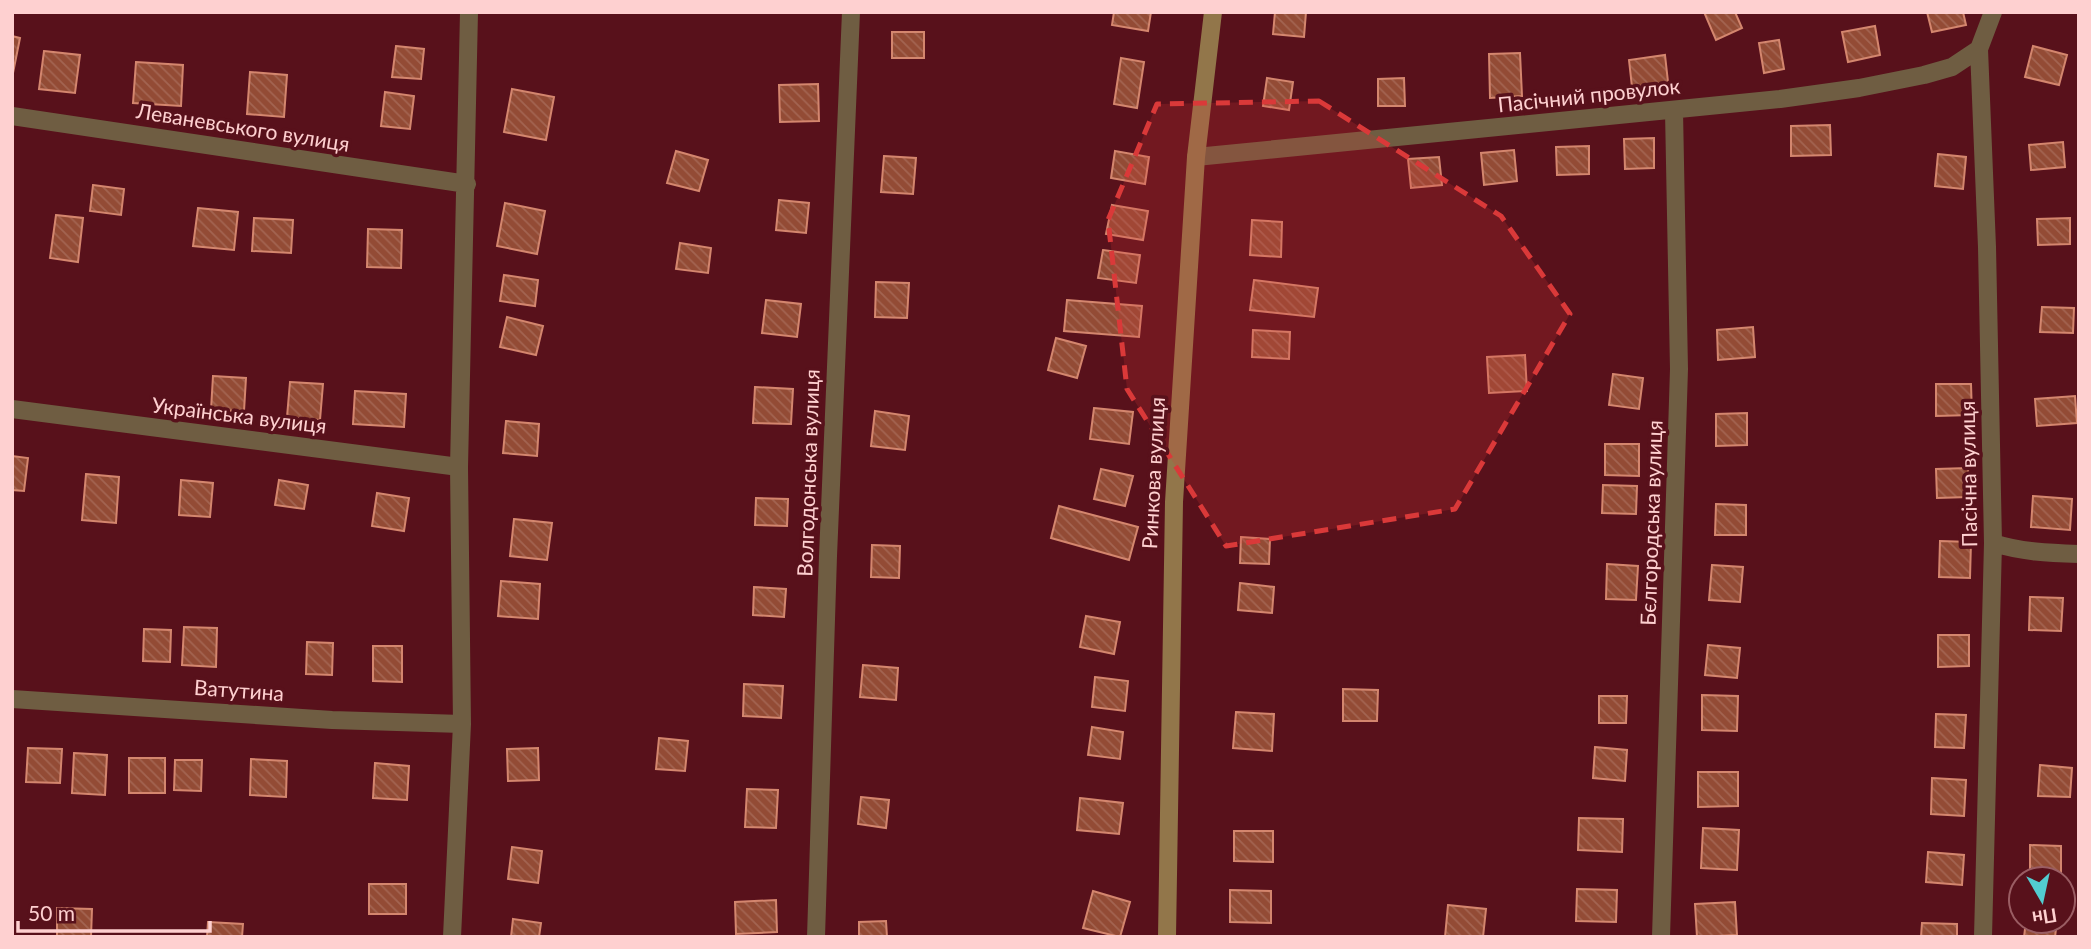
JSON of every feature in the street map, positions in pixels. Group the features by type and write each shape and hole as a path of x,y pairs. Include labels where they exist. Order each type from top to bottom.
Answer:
{"main road":[{"name":"Ринкова вулиця","path":"1167,937 1174,502 1196,156 1213,12"}],"street":[{"path":"452,937 462,724 459,467 469,12"},
{"name":"Волгодонська вулиця","path":"816,937 828,556 851,12"},
{"name":"Пасічна вулиця","path":"1983,937 1993,543 1987,247 1979,49 1993,12"},
{"name":"Пасічний провулок","path":"1196,156 1780,99 1911,78 1952,67 1979,49"},
{"name":"Бєлгородська вулиця","path":"1661,937 1679,369 1674,111"},
{"name":"Леваневського вулиця","path":"12,116 467,184"},
{"name":"Українська вулиця","path":"12,409 459,467"},
{"path":"1993,543 2033,552 2079,554"},
{"name":"Ватутина","path":"12,699 332,720 462,724"}],"highlighted area":[{"path":"1319,101 1501,216 1570,314 1455,509 1226,546 1127,389 1108,220 1157,104"}],"building":[{"path":"1114,12 1151,12 1148,31 1112,25"},
{"path":"1275,12 1306,12 1304,37 1273,34"},
{"path":"1704,12 1735,12 1742,28 1716,40"},
{"path":"1927,12 1963,12 1966,25 1932,32"},
{"path":"1875,26 1880,55 1848,62 1842,32"},
{"path":"892,32 924,32 924,58 892,58"},
{"path":"12,36 20,38 12,78"},
{"path":"1779,40 1784,69 1764,73 1759,43"},
{"path":"396,46 424,49 421,79 392,77"},
{"path":"2033,46 2067,55 2059,85 2025,77"},
{"path":"44,51 80,55 75,93 39,89"},
{"path":"1520,53 1522,96 1490,98 1489,54"},
{"path":"1665,55 1668,82 1632,87 1629,60"},
{"path":"1121,58 1144,62 1137,108 1114,104"},
{"path":"136,62 183,65 181,106 133,103"},
{"path":"250,72 287,75 284,117 247,114"},
{"path":"1267,78 1293,82 1289,110 1263,106"},
{"path":"1404,78 1405,106 1378,106 1378,79"},
{"path":"818,84 819,121 780,122 779,85"},
{"path":"512,89 554,97 546,140 504,132"},
{"path":"385,92 414,96 410,129 381,126"},
{"path":"1830,125 1831,155 1791,156 1791,126"},
{"path":"1654,138 1654,168 1625,169 1624,139"},
{"path":"2063,142 2065,167 2031,170 2029,145"},
{"path":"1589,146 1589,174 1557,175 1556,147"},
{"path":"1514,150 1517,181 1484,185 1481,153"},
{"path":"676,151 708,160 699,191 667,183"},
{"path":"1115,151 1149,157 1145,184 1111,178"},
{"path":"1938,154 1966,157 1963,189 1935,186"},
{"path":"884,156 916,158 913,194 881,192"},
{"path":"1439,157 1442,185 1411,188 1408,159"},
{"path":"93,185 124,189 121,215 90,211"},
{"path":"779,200 809,203 806,233 776,230"},
{"path":"505,203 545,211 537,254 497,246"},
{"path":"1112,205 1148,211 1143,240 1106,234"},
{"path":"198,208 238,212 234,250 193,246"},
{"path":"56,215 83,218 78,262 50,258"},
{"path":"254,218 293,220 291,253 252,251"},
{"path":"2070,218 2070,244 2038,245 2037,219"},
{"path":"1252,220 1282,222 1281,257 1250,255"},
{"path":"368,229 402,230 401,268 367,267"},
{"path":"680,243 711,248 708,273 676,269"},
{"path":"1103,250 1140,255 1136,283 1098,278"},
{"path":"504,275 538,280 535,306 500,301"},
{"path":"1254,280 1318,288 1314,317 1250,310"},
{"path":"876,282 909,283 907,318 875,317"},
{"path":"766,300 801,304 797,337 762,333"},
{"path":"1067,300 1142,306 1139,337 1064,331"},
{"path":"2042,307 2074,308 2073,333 2040,332"},
{"path":"507,317 543,326 536,355 500,347"},
{"path":"1753,327 1755,357 1718,360 1717,330"},
{"path":"1253,330 1290,332 1289,359 1252,357"},
{"path":"1056,338 1086,346 1077,378 1048,370"},
{"path":"1525,355 1527,391 1489,393 1487,357"},
{"path":"1613,374 1643,378 1639,409 1609,405"},
{"path":"213,376 246,378 244,411 211,410"},
{"path":"290,382 323,384 320,420 287,417"},
{"path":"1936,384 1971,384 1972,415 1936,416"},
{"path":"755,387 793,389 791,424 753,423"},
{"path":"355,391 406,394 404,427 353,424"},
{"path":"2075,396 2077,423 2037,426 2035,399"},
{"path":"1094,408 1133,412 1129,444 1090,439"},
{"path":"875,411 909,416 905,450 871,446"},
{"path":"1747,413 1747,445 1716,446 1716,414"},
{"path":"506,421 539,424 537,456 503,453"},
{"path":"1605,444 1639,444 1639,476 1605,475"},
{"path":"12,456 28,458 24,491 12,490"},
{"path":"1968,468 1969,497 1937,498 1936,469"},
{"path":"1101,469 1133,476 1125,506 1094,499"},
{"path":"86,474 119,477 116,523 82,520"},
{"path":"181,480 213,483 210,517 179,515"},
{"path":"279,480 308,485 304,509 275,505"},
{"path":"1603,485 1637,486 1636,514 1602,513"},
{"path":"377,493 409,498 404,531 372,526"},
{"path":"2033,496 2072,499 2070,530 2031,527"},
{"path":"756,498 788,499 787,526 755,525"},
{"path":"1716,504 1746,505 1746,535 1715,535"},
{"path":"1059,506 1138,527 1129,560 1051,538"},
{"path":"514,519 552,523 547,560 510,556"},
{"path":"1241,537 1270,539 1269,564 1240,563"},
{"path":"1940,541 1971,542 1970,578 1939,577"},
{"path":"872,545 900,546 899,578 871,577"},
{"path":"1607,564 1638,566 1636,600 1606,599"},
{"path":"1712,565 1743,567 1740,602 1709,600"},
{"path":"501,581 540,584 538,619 498,616"},
{"path":"1240,583 1274,587 1272,613 1238,610"},
{"path":"754,587 786,589 784,617 753,615"},
{"path":"2030,597 2063,598 2061,631 2029,630"},
{"path":"1086,616 1120,622 1114,654 1080,647"},
{"path":"184,627 217,628 216,667 182,665"},
{"path":"144,629 171,630 170,662 143,661"},
{"path":"1938,635 1969,635 1969,666 1938,667"},
{"path":"307,642 333,643 332,675 306,674"},
{"path":"1708,645 1740,648 1737,678 1705,675"},
{"path":"373,646 402,646 402,682 373,681"},
{"path":"863,665 898,668 896,700 860,697"},
{"path":"1095,677 1128,681 1125,711 1092,707"},
{"path":"744,684 783,686 781,718 743,716"},
{"path":"1343,689 1378,690 1377,721 1343,721"},
{"path":"1702,695 1738,696 1737,731 1702,730"},
{"path":"1599,696 1627,696 1626,723 1599,723"},
{"path":"1236,712 1274,714 1272,751 1233,748"},
{"path":"1936,714 1966,715 1964,748 1935,747"},
{"path":"1092,727 1123,732 1120,759 1088,755"},
{"path":"659,738 688,741 685,771 656,769"},
{"path":"1595,747 1627,750 1625,781 1593,778"},
{"path":"28,748 62,749 60,783 26,782"},
{"path":"538,748 539,780 508,781 507,749"},
{"path":"74,753 107,755 105,795 72,793"},
{"path":"129,758 165,758 165,793 129,793"},
{"path":"251,759 287,761 286,797 250,795"},
{"path":"175,760 202,760 201,791 174,790"},
{"path":"375,763 409,766 407,800 373,798"},
{"path":"2040,765 2072,768 2070,797 2038,796"},
{"path":"1698,772 1738,772 1738,806 1698,807"},
{"path":"1932,778 1966,780 1964,816 1931,814"},
{"path":"747,789 778,790 776,828 745,827"},
{"path":"861,797 889,800 886,828 858,824"},
{"path":"1080,798 1123,803 1119,834 1077,830"},
{"path":"1579,818 1623,819 1622,852 1578,850"},
{"path":"1703,828 1739,830 1737,870 1701,868"},
{"path":"1234,831 1273,831 1273,862 1234,861"},
{"path":"2030,845 2061,846 2061,865 2030,865"},
{"path":"512,847 542,851 538,883 508,879"},
{"path":"1928,852 1964,855 1962,885 1926,882"},
{"path":"369,884 406,884 406,914 369,914"},
{"path":"1577,889 1617,890 1616,922 1576,921"},
{"path":"1230,890 1271,891 1271,923 1230,922"},
{"path":"1093,891 1130,902 1120,937 1083,928"},
{"path":"776,900 777,932 736,934 735,902"},
{"path":"1735,902 1737,935 1697,937 1695,904"},
{"path":"1448,905 1486,909 1483,937 1445,937"},
{"path":"57,908 92,909 91,937 57,937"},
{"path":"513,919 541,923 539,937 511,937"},
{"path":"886,921 887,937 859,937 859,922"},
{"path":"208,922 243,924 242,937 207,937"},
{"path":"1922,923 1957,924 1957,937 1921,937"},
{"path":"2024,935 2055,935 2055,937"}]}
